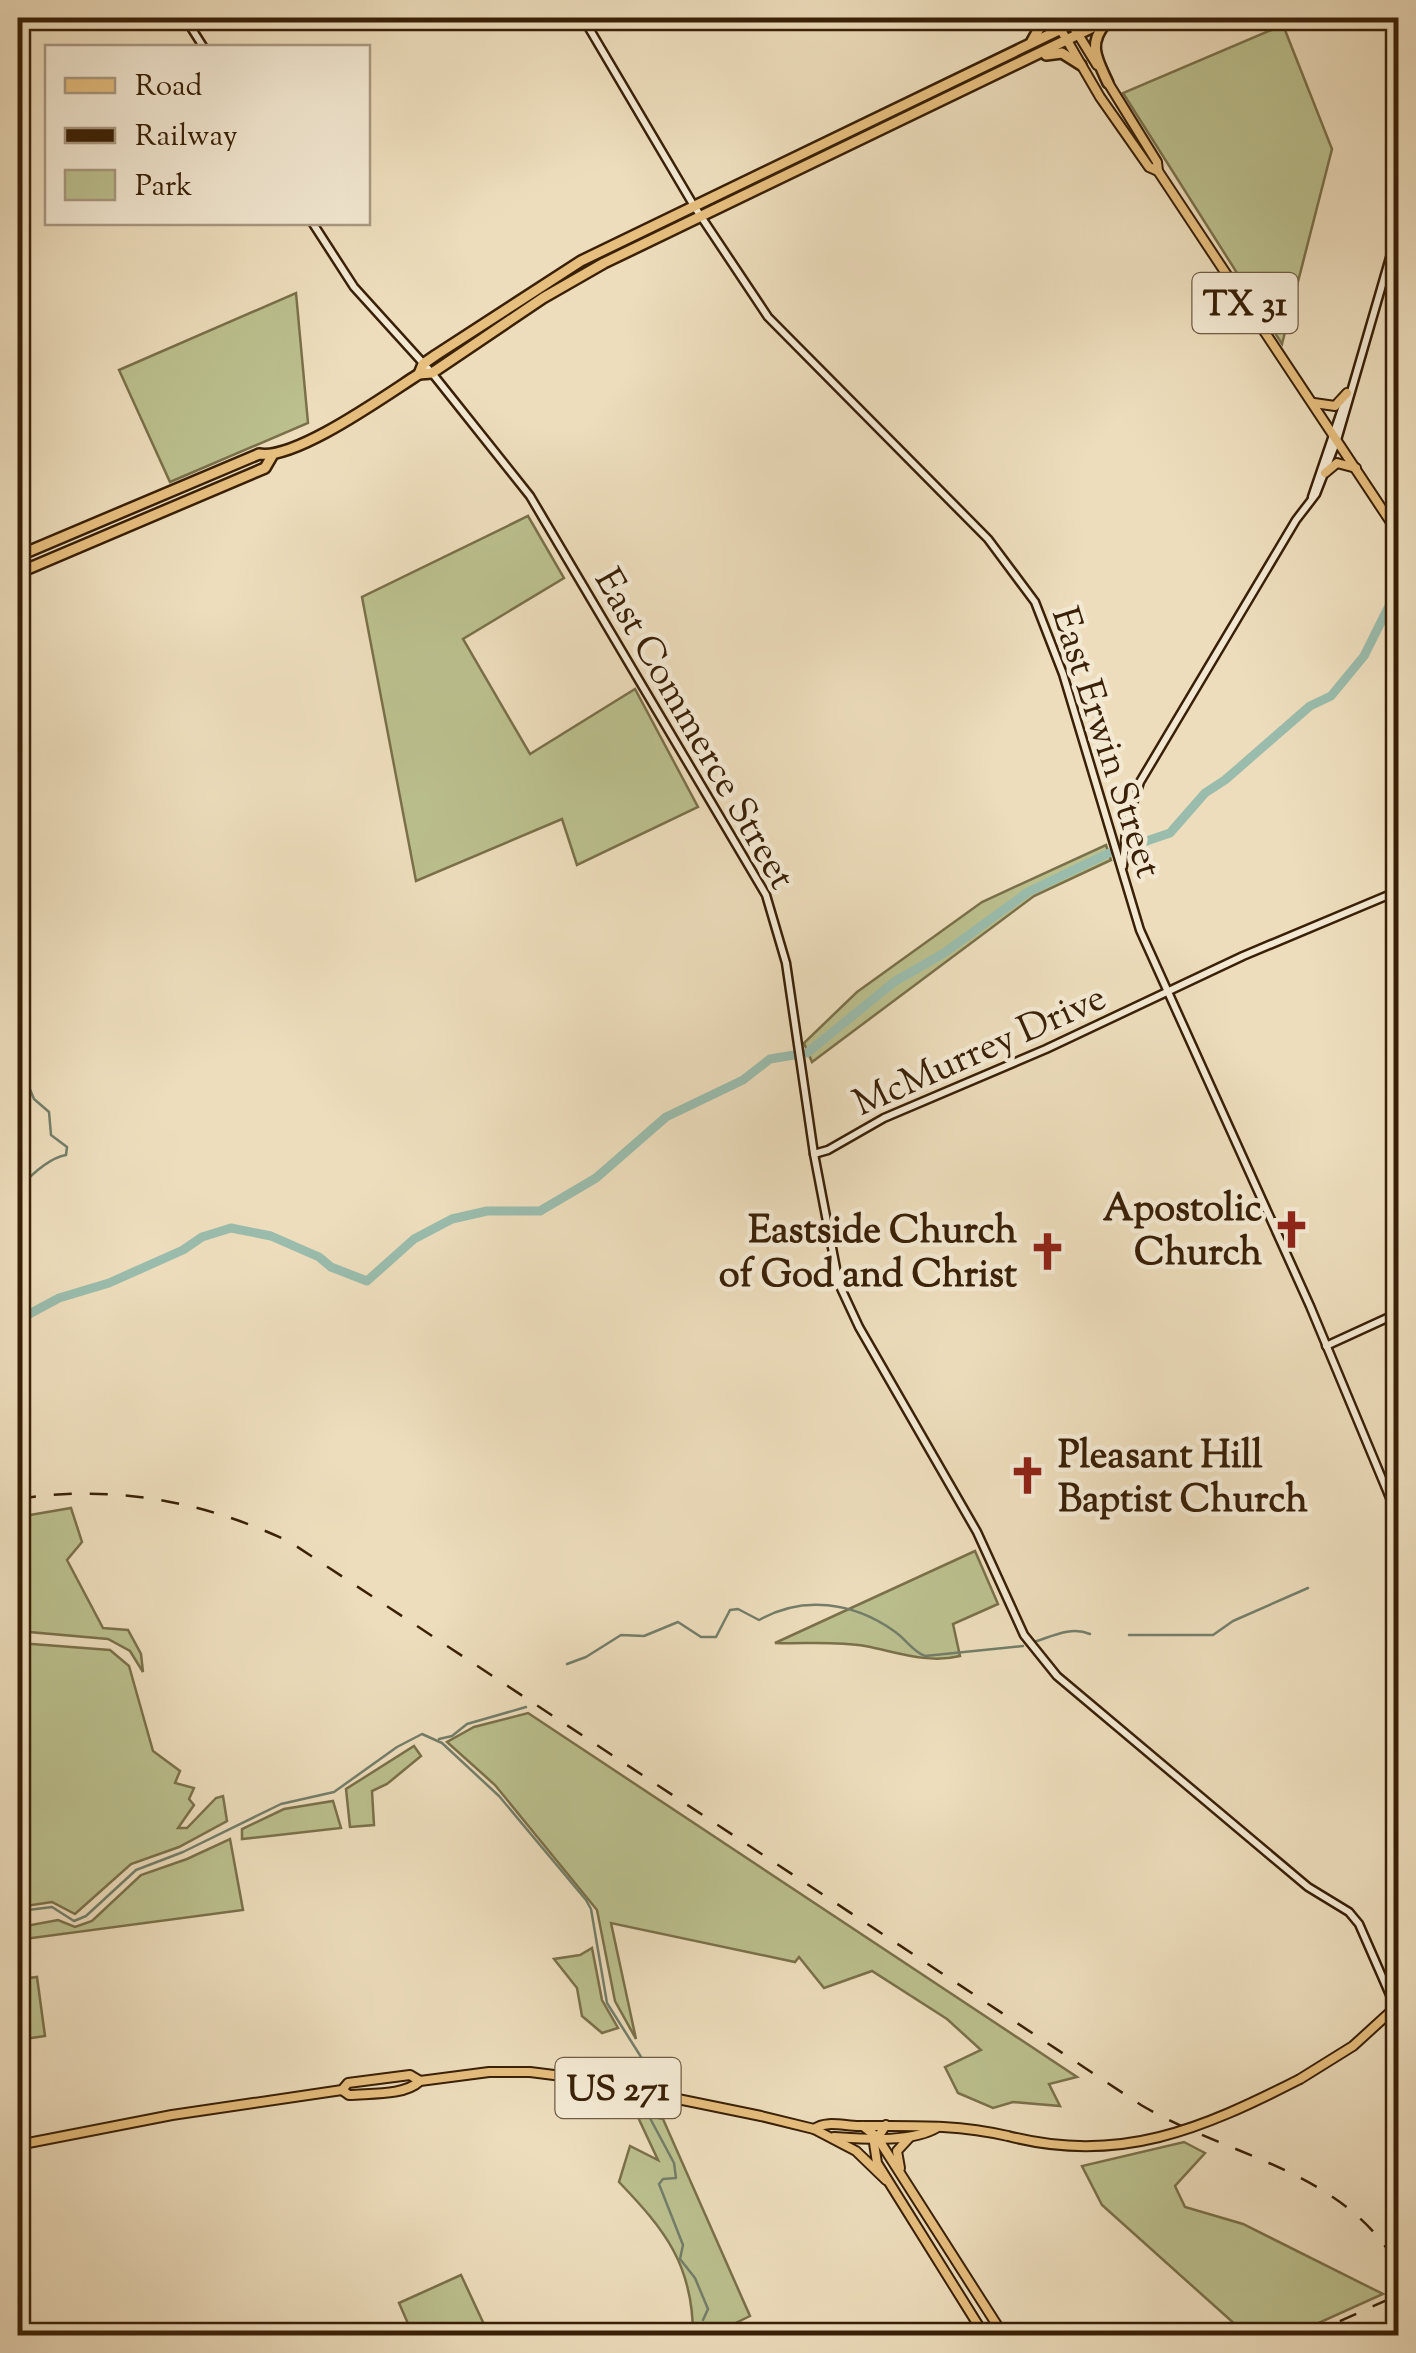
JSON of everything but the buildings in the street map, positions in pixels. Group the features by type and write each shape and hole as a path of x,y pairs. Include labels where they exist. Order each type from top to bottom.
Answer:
{"highway":[{"path":"1030,43 1046,18"},
{"path":"18,556 259,454 272,456 344,422 581,261 1060,29 1070,20 1084,18"},
{"path":"421,369 432,373 588,271 1111,18"},
{"path":"1108,83 1093,46 1097,34 1111,18"},
{"path":"1020,62 1059,52 1081,65"},
{"path":"18,573 266,468 272,456"},
{"path":"110,517 116,531"}],"main road":[{"name":"TX 31","path":"1054,18 1149,168 1158,171"},
{"name":"TX 31","path":"1070,20 1157,162 1158,171 1398,533"},
{"path":"1312,402 1332,407 1347,393"},
{"path":"1325,473 1337,463 1357,468"},
{"name":"US 271","path":"814,2128 822,2123 924,2124 1071,2148 1141,2143 1192,2128 1300,2079 1353,2046 1398,2009"},
{"name":"US 271","path":"18,2145 156,2118 342,2090 349,2095 412,2088 420,2081 489,2072 540,2073 814,2128 825,2136 876,2137 918,2134 938,2128"},
{"path":"886,2125 876,2137 874,2154 886,2180 985,2336"},
{"path":"862,2126 876,2137 1004,2336"},
{"path":"905,2182 897,2151 904,2141 918,2134"},
{"path":"825,2136 862,2155 886,2180"}],"street":[{"path":"184,18 202,45"},
{"name":"East Erwin Street","path":"583,18 700,216 780,330 979,529 1035,602 1052,643 1140,930 1398,1516"},
{"path":"314,225 354,288 421,369"},
{"path":"1312,497 1356,373 1398,230"},
{"path":"1389,262 1398,264"},
{"name":"East Commerce Street","path":"432,373 530,496 766,895 786,963 814,1154 846,1304 977,1532 1028,1642 1057,1676 1308,1887 1355,1918 1398,2009"},
{"path":"1123,877 1127,821 1140,782 1325,473 1356,373"},
{"path":"1107,824 1118,827 1127,821"},
{"name":"McMurrey Drive","path":"814,1154 833,1148 884,1118 1398,891"},
{"path":"1326,1346 1398,1314"},
{"path":"18,2304 31,2336"}],"green space":[{"path":"1283,25 1332,149 1282,344 1123,93"},
{"path":"296,293 308,423 170,482 119,370"},
{"path":"528,516 564,578 463,639 530,754 635,689 698,807 577,865 562,819 416,881 362,597"},
{"path":"1106,845 1111,860 1034,896 812,1062 804,1043 857,992 982,902"},
{"path":"71,1508 82,1542 67,1560 103,1628 128,1630 141,1654 143,1672 130,1651 108,1639 18,1631 18,1517"},
{"path":"975,1551 998,1604 953,1624 960,1656 924,1658 854,1644 775,1643"},
{"path":"19,1643 110,1650 129,1666 153,1751 180,1771 175,1783 194,1788 189,1799 194,1805 178,1828 187,1828 216,1798 223,1796 227,1821 179,1847 131,1864 75,1914 52,1902 26,1906 18,1894"},
{"path":"528,1713 1077,2077 1049,2084 1060,2106 1013,2102 993,2108 958,2093 945,2067 981,2050 947,2019 872,1971 824,1988 799,1957 795,1962 611,1923 636,2039 615,2001 597,1910 495,1785 447,1742 474,1727"},
{"path":"414,1746 421,1756 387,1784 372,1791 374,1825 350,1827 346,1789"},
{"path":"333,1801 341,1828 242,1839 242,1829 284,1809"},
{"path":"230,1839 243,1910 24,1939 28,1978 37,1977 45,2036 18,2040 18,1923 26,1926 58,1920 75,1927 92,1921 141,1875"},
{"path":"592,1948 602,2000 618,2028 602,2033 582,2016 577,1988 554,1959 580,1955"},
{"path":"636,2113 663,2119 750,2316 711,2335 693,2335 692,2310 682,2268 663,2233 619,2182 630,2146 658,2160"},
{"path":"1184,2142 1205,2153 1175,2186 1185,2207 1243,2224 1383,2294 1292,2335 1247,2335 1102,2205 1082,2166"},
{"path":"461,2275 489,2335 413,2335 399,2303"}],"waterway":[{"path":"1129,847 1170,833 1205,793 1310,706 1331,696 1364,656 1390,604 1398,574"},
{"path":"807,1053 894,982 944,953 1028,892 1109,853"},
{"path":"18,1320 59,1298 109,1283 183,1250 202,1237 231,1228 271,1236 367,1281 414,1239 452,1219 487,1211 540,1211 596,1178 666,1117 743,1080 770,1059 794,1055"},
{"path":"18,1086 29,1087 34,1099 49,1112 51,1135 67,1147 66,1155 46,1164 18,1189"},
{"path":"18,1231 18,1288"},
{"path":"1129,1635 1213,1635 1233,1621 1308,1588"},
{"path":"567,1664 621,1635 644,1636 678,1622 701,1637 716,1637 730,1610 738,1609 759,1620 810,1605 845,1608 878,1621 925,1656 1023,1646"},
{"path":"1034,1642 1069,1631 1090,1634"},
{"path":"439,1739 452,1736 467,1724 526,1707"},
{"path":"18,1908 20,1911 52,1907 74,1921 86,1916 136,1870 183,1852 281,1804 334,1792 422,1734 442,1743 499,1796 586,1900 591,1909 607,2003 648,2068 648,2077"},
{"path":"644,2107 674,2163 676,2178 663,2179 659,2184 683,2245 680,2259 695,2278 708,2309 703,2320"}],"railway":[{"path":"18,1499 88,1494 157,1500 224,1516 290,1542 1141,2105 1316,2187 1375,2234 1398,2266"},
{"path":"1307,2336 1398,2295"},
{"path":"1342,2323 1378,2326 1398,2335"}],"place":[{"name":"Apostolic Church","path":"1292,1229"},
{"name":"Eastside Church of God and Christ","path":"1047,1251"},
{"name":"Pleasant Hill Baptist Church","path":"1028,1476"}]}
